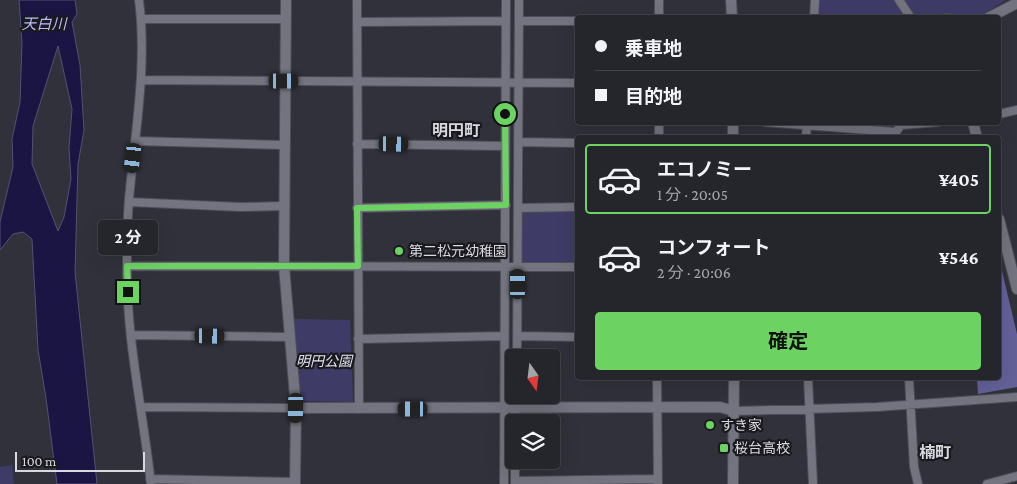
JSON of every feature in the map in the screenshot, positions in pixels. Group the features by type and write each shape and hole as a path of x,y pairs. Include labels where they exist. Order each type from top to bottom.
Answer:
{"street":[{"path":"139,0 142,19 141,80 129,202 127,266 131,335 151,481 295,483 296,408 284,266 286,0"},
{"path":"357,0 359,409"},
{"path":"504,484 506,0"},
{"path":"517,349 519,0"},
{"path":"659,0 659,15"},
{"path":"731,0 732,15"},
{"path":"814,15 815,0"},
{"path":"899,0 909,15"},
{"path":"994,15 1017,3"},
{"path":"142,19 286,19"},
{"path":"519,21 575,21"},
{"path":"357,22 506,22"},
{"path":"141,80 575,83"},
{"path":"1001,114 1017,110"},
{"path":"815,125 896,135"},
{"path":"135,140 284,145"},
{"path":"518,142 575,143"},
{"path":"357,144 504,146"},
{"path":"129,202 240,207 284,206"},
{"path":"357,208 506,205"},
{"path":"518,208 575,207"},
{"path":"1001,227 1017,289"},
{"path":"127,266 575,267"},
{"path":"131,335 289,337"},
{"path":"358,338 504,336"},
{"path":"518,336 575,337"},
{"path":"515,469 515,482 658,481 657,380"},
{"path":"733,484 734,380"},
{"path":"808,380 813,484"},
{"path":"909,380 914,467 918,484"},
{"path":"141,407 359,409 516,407 720,408 734,411 877,407 910,403 1017,397"},
{"path":"516,407 516,414"},
{"path":"987,484 1015,479"}],"green space":[{"path":"818,0 1005,0 983,15 817,15"},
{"path":"852,125 892,125 890,127"},
{"path":"518,209 575,209 575,266 519,265"},
{"name":"明円公園","path":"294,319 350,320 353,402 298,401"},
{"path":"12,465 14,484 0,484 0,467"}],"shaded area":[{"path":"1001,270 1017,334 1017,387 978,394 977,380 1001,380"}],"water":[{"name":"天白川","path":"19,0 75,0 77,14 72,22 80,65 84,130 78,164 75,272 97,484 57,484 38,350 32,239 23,232 13,234 0,250 0,222 13,167 12,139 20,102 22,43","holes":["58,46 72,109 69,148 71,179 64,217 58,231 32,164 33,126"]}],"place":[{"name":"第二松元幼稚園","path":"399,251"},
{"name":"すき家","path":"710,425"},
{"name":"桜台高校","path":"724,448"}],"district":[{"name":"明円町","path":"456,130"},
{"name":"楠町","path":"935,452"}],"route":[{"path":"128,292 127,266 358,266 357,208 506,205 505,114"}]}
